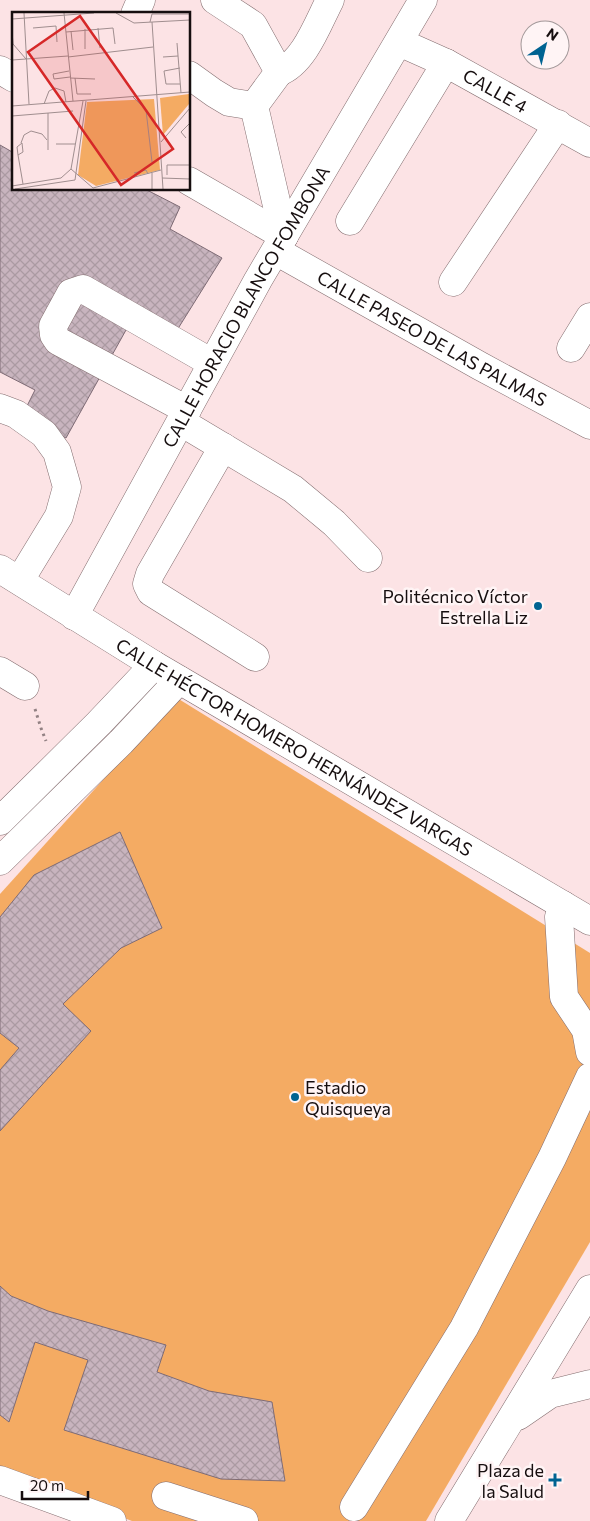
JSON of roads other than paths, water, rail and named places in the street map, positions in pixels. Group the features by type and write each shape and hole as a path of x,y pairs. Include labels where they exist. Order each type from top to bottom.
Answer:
{"street":[{"path":"136,12 141,0"},
{"path":"215,0 253,24 279,72"},
{"path":"280,244 254,106 279,72 289,68 299,58 330,0"},
{"name":"CALLE HORACIO BLANCO FOMBONA","path":"74,616 212,363 423,0"},
{"name":"CALLE 4","path":"398,42 446,63 590,143"},
{"path":"350,221 446,63"},
{"path":"0,70 12,77"},
{"path":"190,76 214,94 229,102 254,106"},
{"path":"453,282 558,124"},
{"name":"CALLE PASEO DE LAS PALMAS","path":"190,182 280,244 480,366 590,425"},
{"path":"212,363 83,289 71,293 53,326 54,335 58,341 184,416 223,447 293,489 334,523 368,558"},
{"path":"572,348 590,317"},
{"path":"0,408 16,414 44,434 57,452 67,487 59,516 10,575"},
{"path":"223,447 150,574 147,584 151,592 255,657"},
{"name":"CALLE HÉCTOR HOMERO HERNÁNDEZ VARGAS","path":"10,575 154,665 590,921"},
{"path":"0,821 154,665"},
{"path":"0,671 25,686"},
{"path":"0,861 75,788 180,680"},
{"path":"59,763 75,788"},
{"path":"563,905 559,917 564,997 586,1030 590,1052"},
{"path":"354,1507 464,1328 552,1158 590,1077"},
{"path":"449,1521 590,1289"},
{"path":"511,1421 550,1394 590,1384"},
{"path":"0,1480 56,1512 112,1521"},
{"path":"166,1496 244,1521"}],"place":[{"name":"Politécnico Víctor Estrella Liz","path":"538,606"},
{"name":"Estadio Quisqueya","path":"295,1097"},
{"name":"Plaza de la Salud","path":"555,1480"}]}
